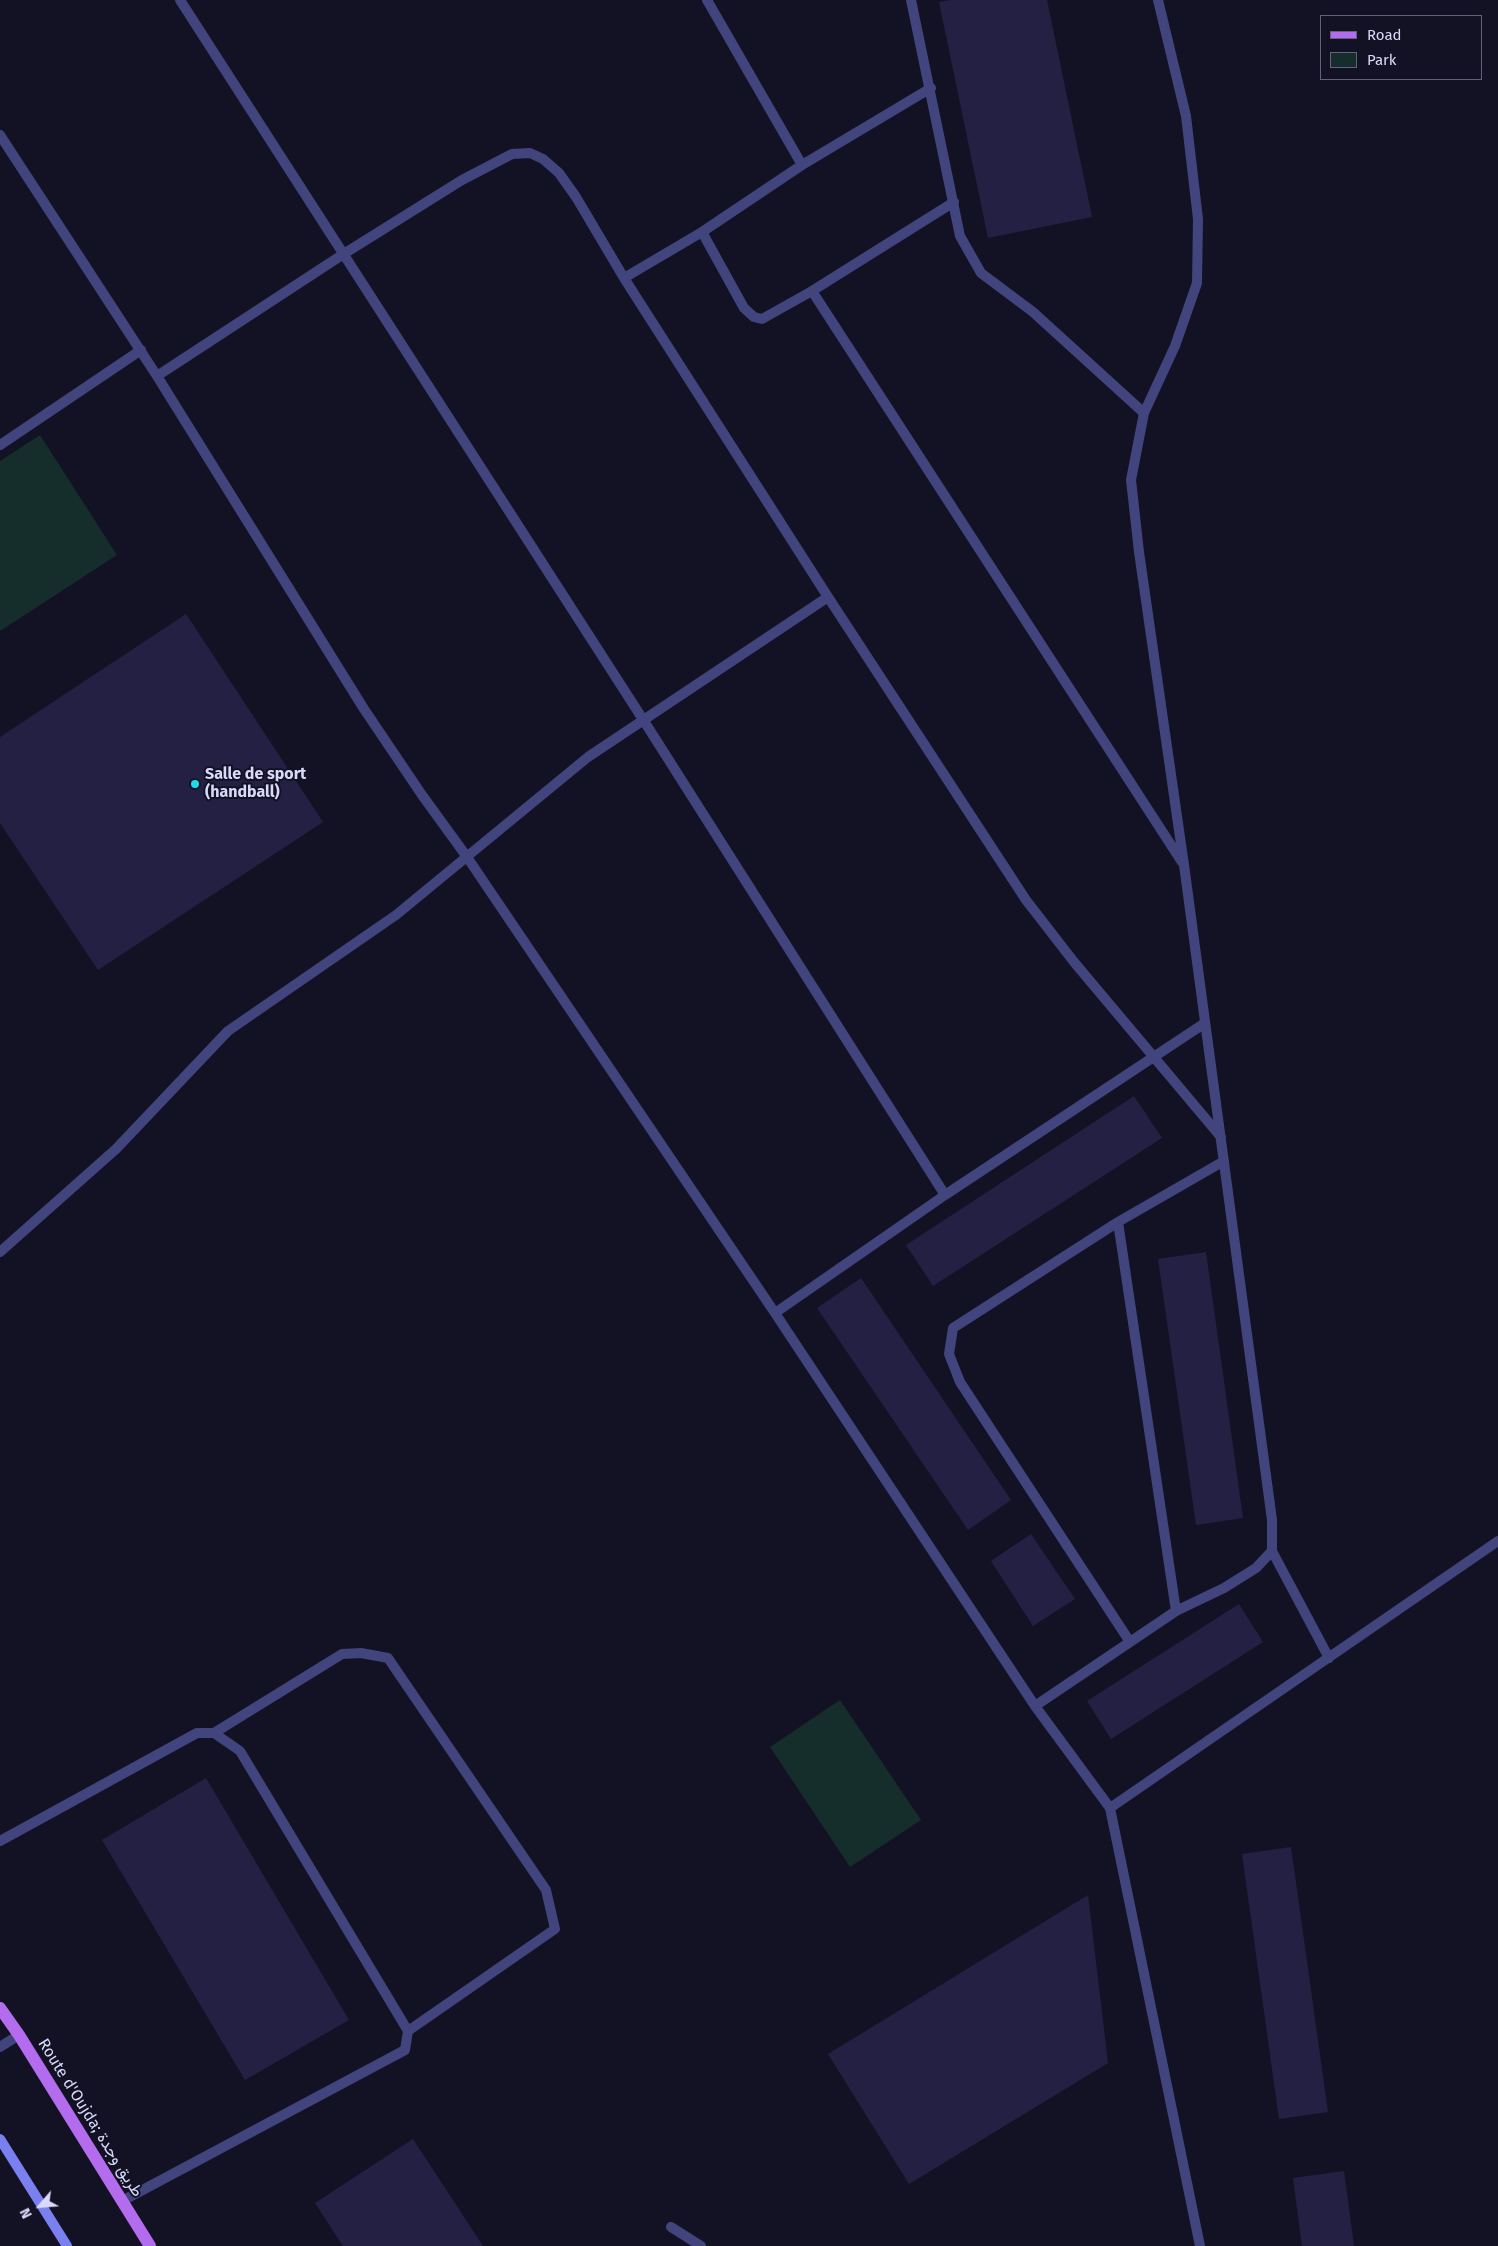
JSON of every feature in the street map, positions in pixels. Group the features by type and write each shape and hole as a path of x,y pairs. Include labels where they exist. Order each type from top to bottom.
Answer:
{"main road":[{"name":"Route d'Oujda; طريق وجدة","path":"0,2008 19,2035 150,2246"}],"street":[{"path":"180,0 342,255 644,721 945,1195"},
{"path":"707,0 802,165"},
{"path":"911,0 931,88 960,236 981,273 1033,312 1144,413"},
{"path":"1158,0 1186,116 1198,218 1197,283 1175,346 1144,413 1131,480 1139,552 1184,865 1272,1520 1272,1551 1328,1658"},
{"path":"624,278 702,232 802,165 931,88"},
{"path":"0,135 141,350 364,709 422,795 467,857 775,1313 1035,1706 1110,1808 1200,2246"},
{"path":"157,376 342,255 462,180 512,154 530,153 543,158 559,173 576,197 624,278 828,597 1026,900 1068,955 1221,1137"},
{"path":"702,232 744,308 754,317 762,319 812,291 954,202"},
{"path":"812,291 1184,865"},
{"path":"0,445 141,350"},
{"path":"0,1252 116,1149 228,1031 396,915 588,757 828,597"},
{"path":"775,1313 945,1195 1205,1023"},
{"path":"1130,1642 960,1382 949,1354 953,1328 1118,1222 1224,1161"},
{"path":"1118,1222 1176,1612"},
{"path":"1110,1808 1498,1541"},
{"path":"1035,1706 1176,1612 1256,1568 1272,1551"},
{"path":"0,1841 197,1733 214,1733 342,1654 361,1653 388,1658 546,1890 555,1930 408,2031"},
{"path":"122,2201 406,2050 408,2031 240,1751 214,1733"},
{"path":"0,2047 19,2035"},
{"path":"0,2138 67,2246"},
{"path":"671,2227 701,2246"}],"green space":[{"path":"40,435 117,555 0,631 0,461"},
{"path":"840,1700 921,1820 850,1867 770,1747"}],"building":[{"path":"950,0 1047,0 1092,217 988,238 939,2"},
{"path":"186,614 323,822 98,970 0,823 0,737"},
{"path":"1134,1096 1162,1138 933,1286 906,1245"},
{"path":"1206,1252 1243,1518 1196,1525 1158,1259"},
{"path":"861,1278 1011,1500 968,1530 817,1308"},
{"path":"1031,1534 1075,1599 1033,1626 991,1561"},
{"path":"1239,1604 1263,1642 1111,1739 1087,1701"},
{"path":"206,1778 349,2020 245,2080 102,1840"},
{"path":"1291,1847 1328,2112 1279,2119 1242,1854"},
{"path":"1088,1895 1108,2063 909,2184 828,2054"},
{"path":"413,2139 483,2246 343,2246 315,2203"},
{"path":"1344,2171 1354,2246 1302,2246 1293,2178"}],"place":[{"name":"Salle de sport (handball)","path":"195,784"}]}
